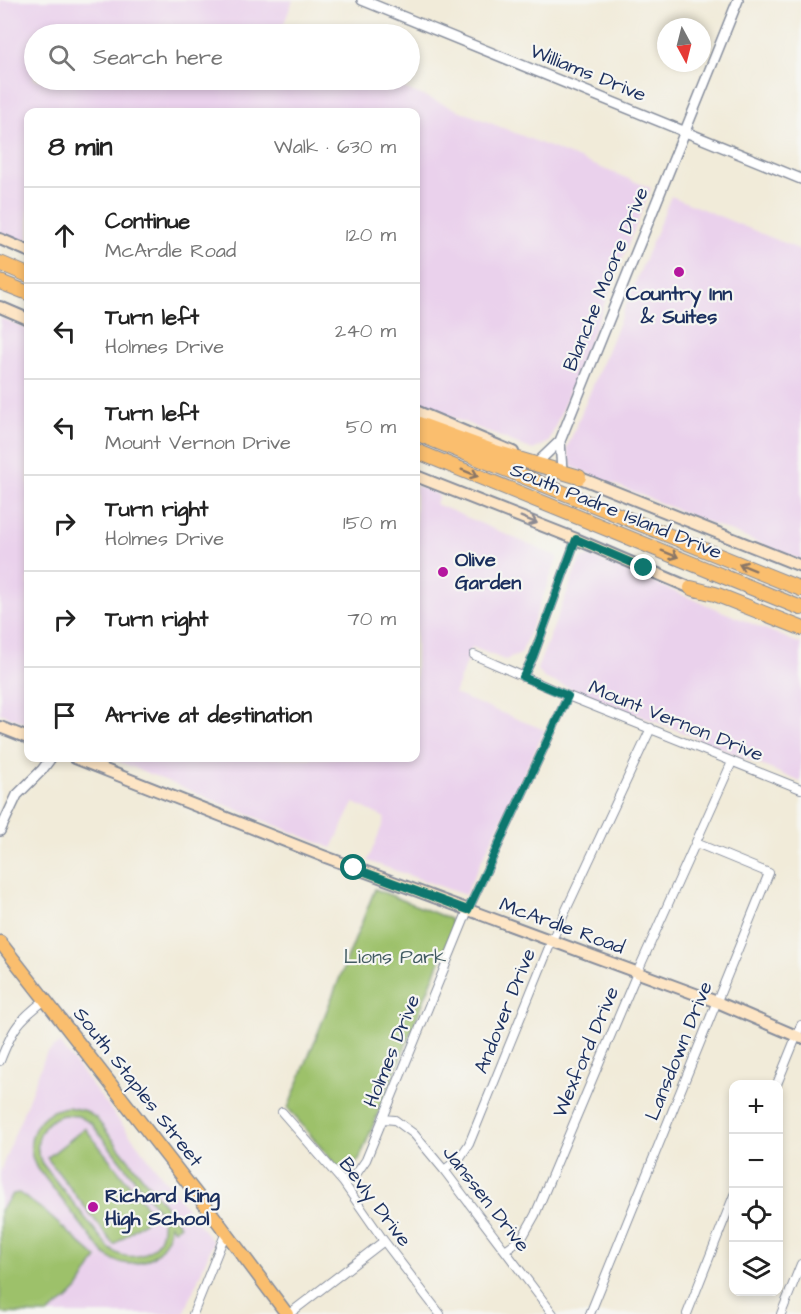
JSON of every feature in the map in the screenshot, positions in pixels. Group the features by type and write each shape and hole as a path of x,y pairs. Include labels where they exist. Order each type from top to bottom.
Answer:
{"highway":[{"path":"0,263 24,273"},
{"path":"0,282 24,291"},
{"path":"420,424 495,452 579,477"},
{"name":"South Padre Island Drive","path":"420,435 801,589"},
{"name":"South Padre Island Drive","path":"420,453 801,608"},
{"path":"691,588 715,594 801,628"}],"main road":[{"path":"0,239 24,249"},
{"path":"0,307 24,317"},
{"path":"420,413 537,462 801,566"},
{"path":"420,478 576,539 801,634"},
{"path":"0,727 24,736"},
{"name":"McArdle Road","path":"85,762 244,826 717,1002 799,1037"},
{"name":"South Staples Street","path":"0,942 288,1314"}],"street":[{"name":"Williams Drive","path":"362,0 801,179"},
{"name":"Blanche Moore Drive","path":"537,462 560,441 738,0"},
{"name":"Blanche Moore Drive","path":"560,441 562,470"},
{"path":"523,677 533,657 576,539"},
{"name":"Mount Vernon Drive","path":"474,655 568,696 801,789"},
{"name":"Holmes Drive","path":"342,1182 357,1173 366,1160 468,910 568,696"},
{"name":"Andover Drive","path":"444,1170 459,1159 469,1144 552,940 651,728"},
{"path":"0,831 17,795 48,762"},
{"name":"Wexford Drive","path":"506,1250 522,1238 535,1215 637,973 732,762"},
{"name":"Lansdown Drive","path":"590,1314 769,873 696,843"},
{"path":"0,1060 9,1037 22,1018 45,1000"},
{"path":"779,1080 799,1037 801,1025"},
{"name":"Bevly Drive","path":"282,1112 342,1182 440,1314"},
{"name":"Janssen Drive","path":"383,1119 395,1120 414,1134 554,1314"},
{"path":"687,1314 729,1208"},
{"path":"193,1314 226,1232"},
{"path":"288,1314 384,1241"},
{"path":"781,1314 801,1264"}],"shaded area":[{"path":"0,0 293,0 284,24 24,24 24,90 409,90 651,188 549,442 533,450 420,405 420,108 24,108 24,245 0,233"},
{"path":"671,196 801,250 801,560 572,467 567,448"},
{"path":"0,318 24,327 24,722 0,713"},
{"path":"420,487 439,495 436,504 558,557 521,654 505,660 472,647 454,694 545,730 465,895 368,861 385,818 354,803 332,848 120,762 420,762"},
{"path":"589,556 801,644 801,782 544,678 537,669 580,559"},
{"name":"Richard King High School","path":"59,1043 213,1242 184,1314 0,1314 0,1172 46,1054"}],"green space":[{"name":"Lions Park","path":"375,889 450,919 453,929 359,1160 349,1169 342,1171 288,1108"},
{"path":"68,1107 86,1111 96,1118 180,1225 174,1230 170,1225 162,1247 155,1255 136,1263 125,1263 104,1254 35,1165 32,1155 32,1136 41,1120 57,1109","holes":["63,1115 78,1116 91,1123 159,1211 162,1223 161,1234 157,1243 141,1255 131,1257 109,1248 41,1162 38,1154 38,1139 44,1127"]},
{"path":"85,1128 153,1215 114,1245 47,1158"},
{"path":"19,1193 43,1210 97,1258 78,1289 47,1314 0,1313 0,1210 13,1194"}],"place":[{"name":"Country Inn & Suites","path":"679,272"},
{"name":"Olive Garden","path":"443,572"},
{"name":"Richard King High School","path":"93,1207"}],"route":[{"path":"354,868 468,910 568,696 523,677 533,657 576,539 644,568"}]}
